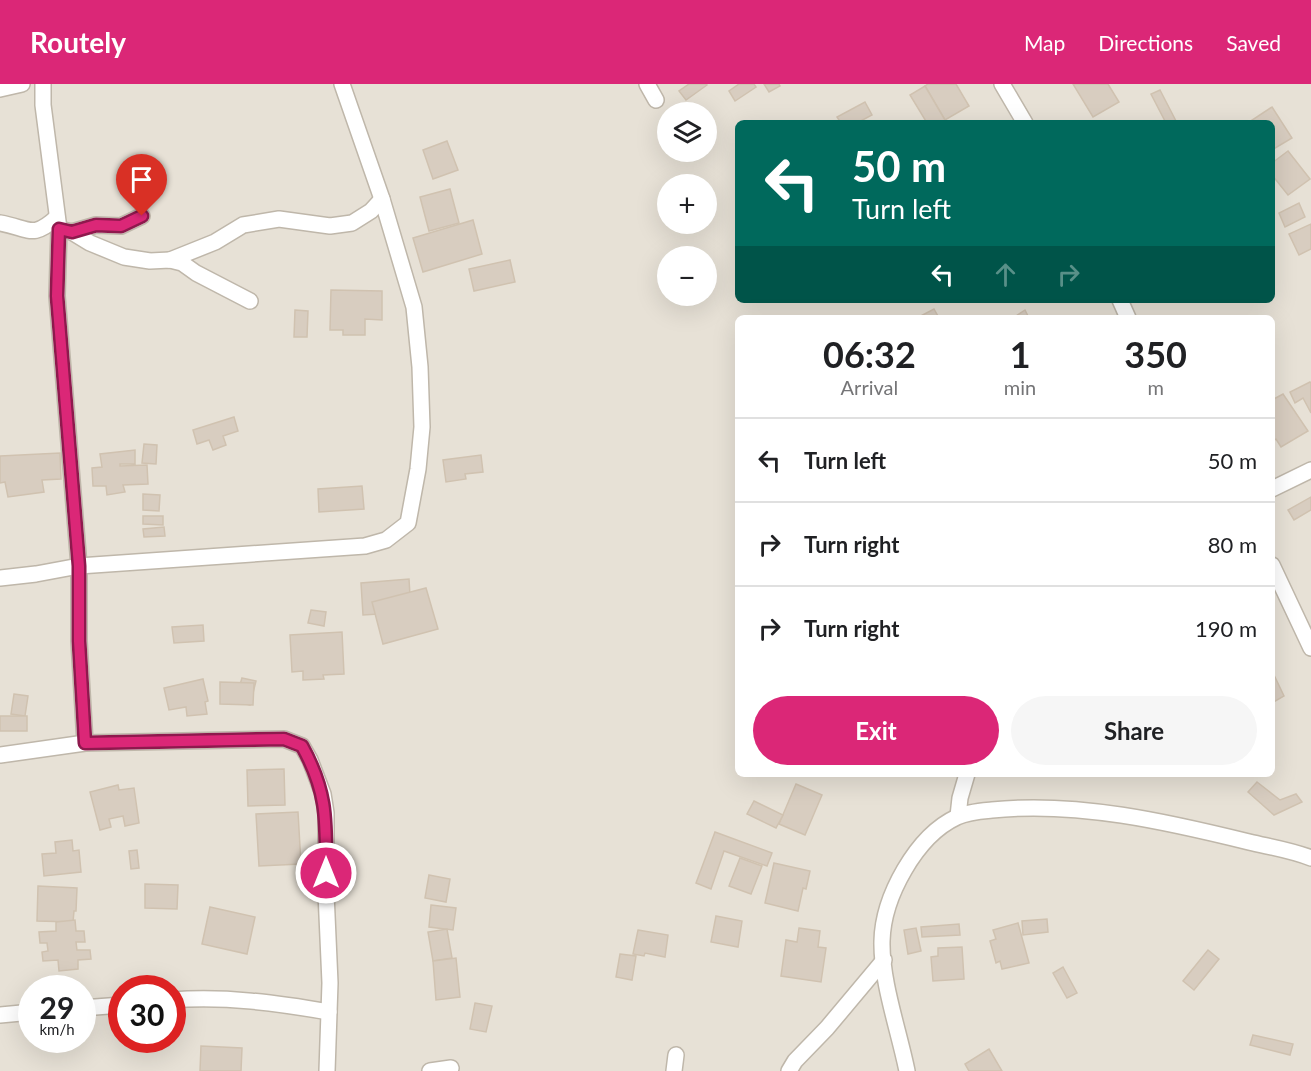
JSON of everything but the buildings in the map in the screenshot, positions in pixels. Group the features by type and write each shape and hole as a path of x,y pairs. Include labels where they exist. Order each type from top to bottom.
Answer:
{"street":[{"path":"0,89 22,84"},
{"path":"43,84 43,105 63,226 57,296 79,566 79,641 85,743"},
{"path":"0,578 79,566 365,546 386,540 408,523 418,469 422,427 420,367 414,307 382,199 342,84"},
{"path":"647,84 656,100"},
{"path":"1002,84 1023,120"},
{"path":"170,260 215,242 243,225 279,219 330,226 351,223 371,211 382,199"},
{"path":"0,223 36,231 63,226 121,226 142,216"},
{"path":"63,226 90,243 124,257 182,263 249,301"},
{"path":"1275,488 1311,470"},
{"path":"1275,571 1311,648"},
{"path":"0,755 85,743 284,739 302,746 323,794 326,813 329,1012 327,1071"},
{"path":"958,816 966,777"},
{"path":"907,1071 884,960 882,941 887,912 901,876 915,853 932,834 958,816 1037,807 1093,812 1222,835 1311,858"},
{"path":"789,1071 795,1061 827,1028 884,960"},
{"path":"186,999 254,1000 329,1012"},
{"path":"0,1015 18,1013"},
{"path":"674,1071 676,1055"},
{"path":"430,1071 451,1068"}],"shaded area":[{"path":"0,84 1311,84 1311,1071 0,1071"}],"route":[{"path":"142,216 121,226 96,225 72,232 59,229 57,296 79,566 79,641 85,743 284,739 302,746 323,794 326,813 326,873"}]}
